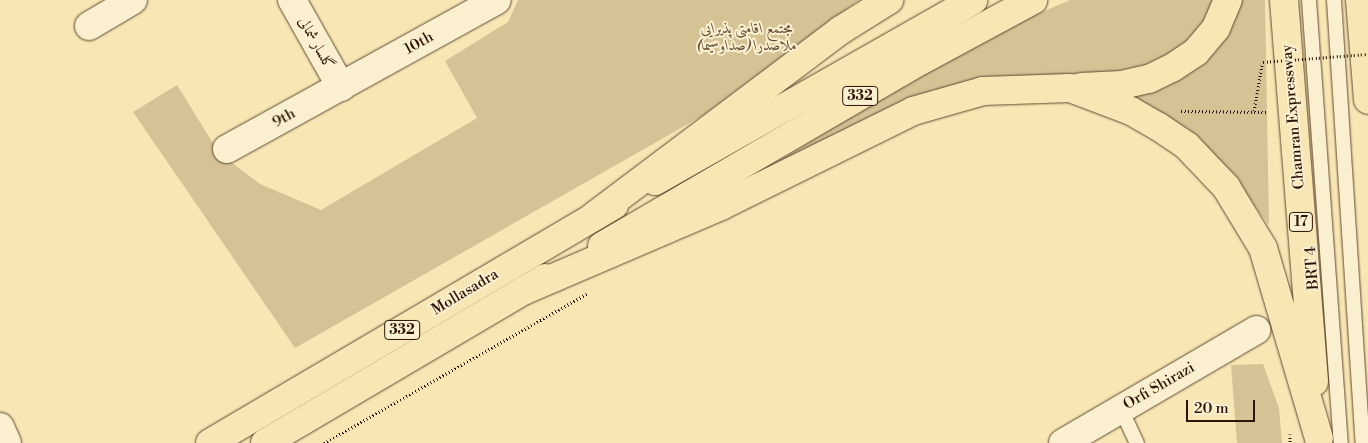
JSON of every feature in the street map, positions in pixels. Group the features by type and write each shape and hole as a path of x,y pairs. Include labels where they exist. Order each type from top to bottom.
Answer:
{"main road":[{"path":"594,216 841,30 889,0"},
{"name":"Mollasadra","path":"210,443 594,216 973,0"},
{"path":"525,290 721,206 913,111 983,91 1122,85 1149,80 1196,52 1216,28 1228,0"},
{"name":"Chamran Expressway","path":"1284,0 1326,441"},
{"path":"1360,0 1368,100"},
{"name":"Mollasadra","path":"265,443 525,290 708,187 911,66 1023,5"},
{"path":"1070,88 1131,111 1159,127 1187,146 1226,187 1263,248 1326,441"}],"street":[{"path":"89,26 132,0"},
{"name":"گلسار شمالی","path":"292,0 340,87"},
{"name":"10th","path":"340,87 497,0"},
{"name":"9th","path":"227,149 340,87"},
{"name":"Orfi Shirazi","path":"1063,443 1256,330"},
{"path":"0,427 6,443"}],"lane":[{"name":"BRT 4","path":"1309,0 1326,441"},
{"path":"1334,0 1363,443"},
{"path":"1121,409 1137,443"}],"path":[{"path":"1178,111 1254,111 1263,62 1368,54"},
{"path":"324,443 592,290"}],"green space":[{"name":"مجتمع اقامتی پذیرایی ملاصدرا (صداوسیما)","path":"518,0 859,0 702,116 295,348 133,112 177,85 219,153 260,184 321,210 477,118 445,61 508,22"},
{"path":"1070,0 1214,0 1194,39 1135,74 1013,77 728,194 896,86 983,38"},
{"path":"1237,0 1265,0 1269,225 1249,199 1112,96 1145,95 1166,87 1194,69"},
{"path":"1263,364 1279,408 1282,443 1237,443 1231,365"}]}
